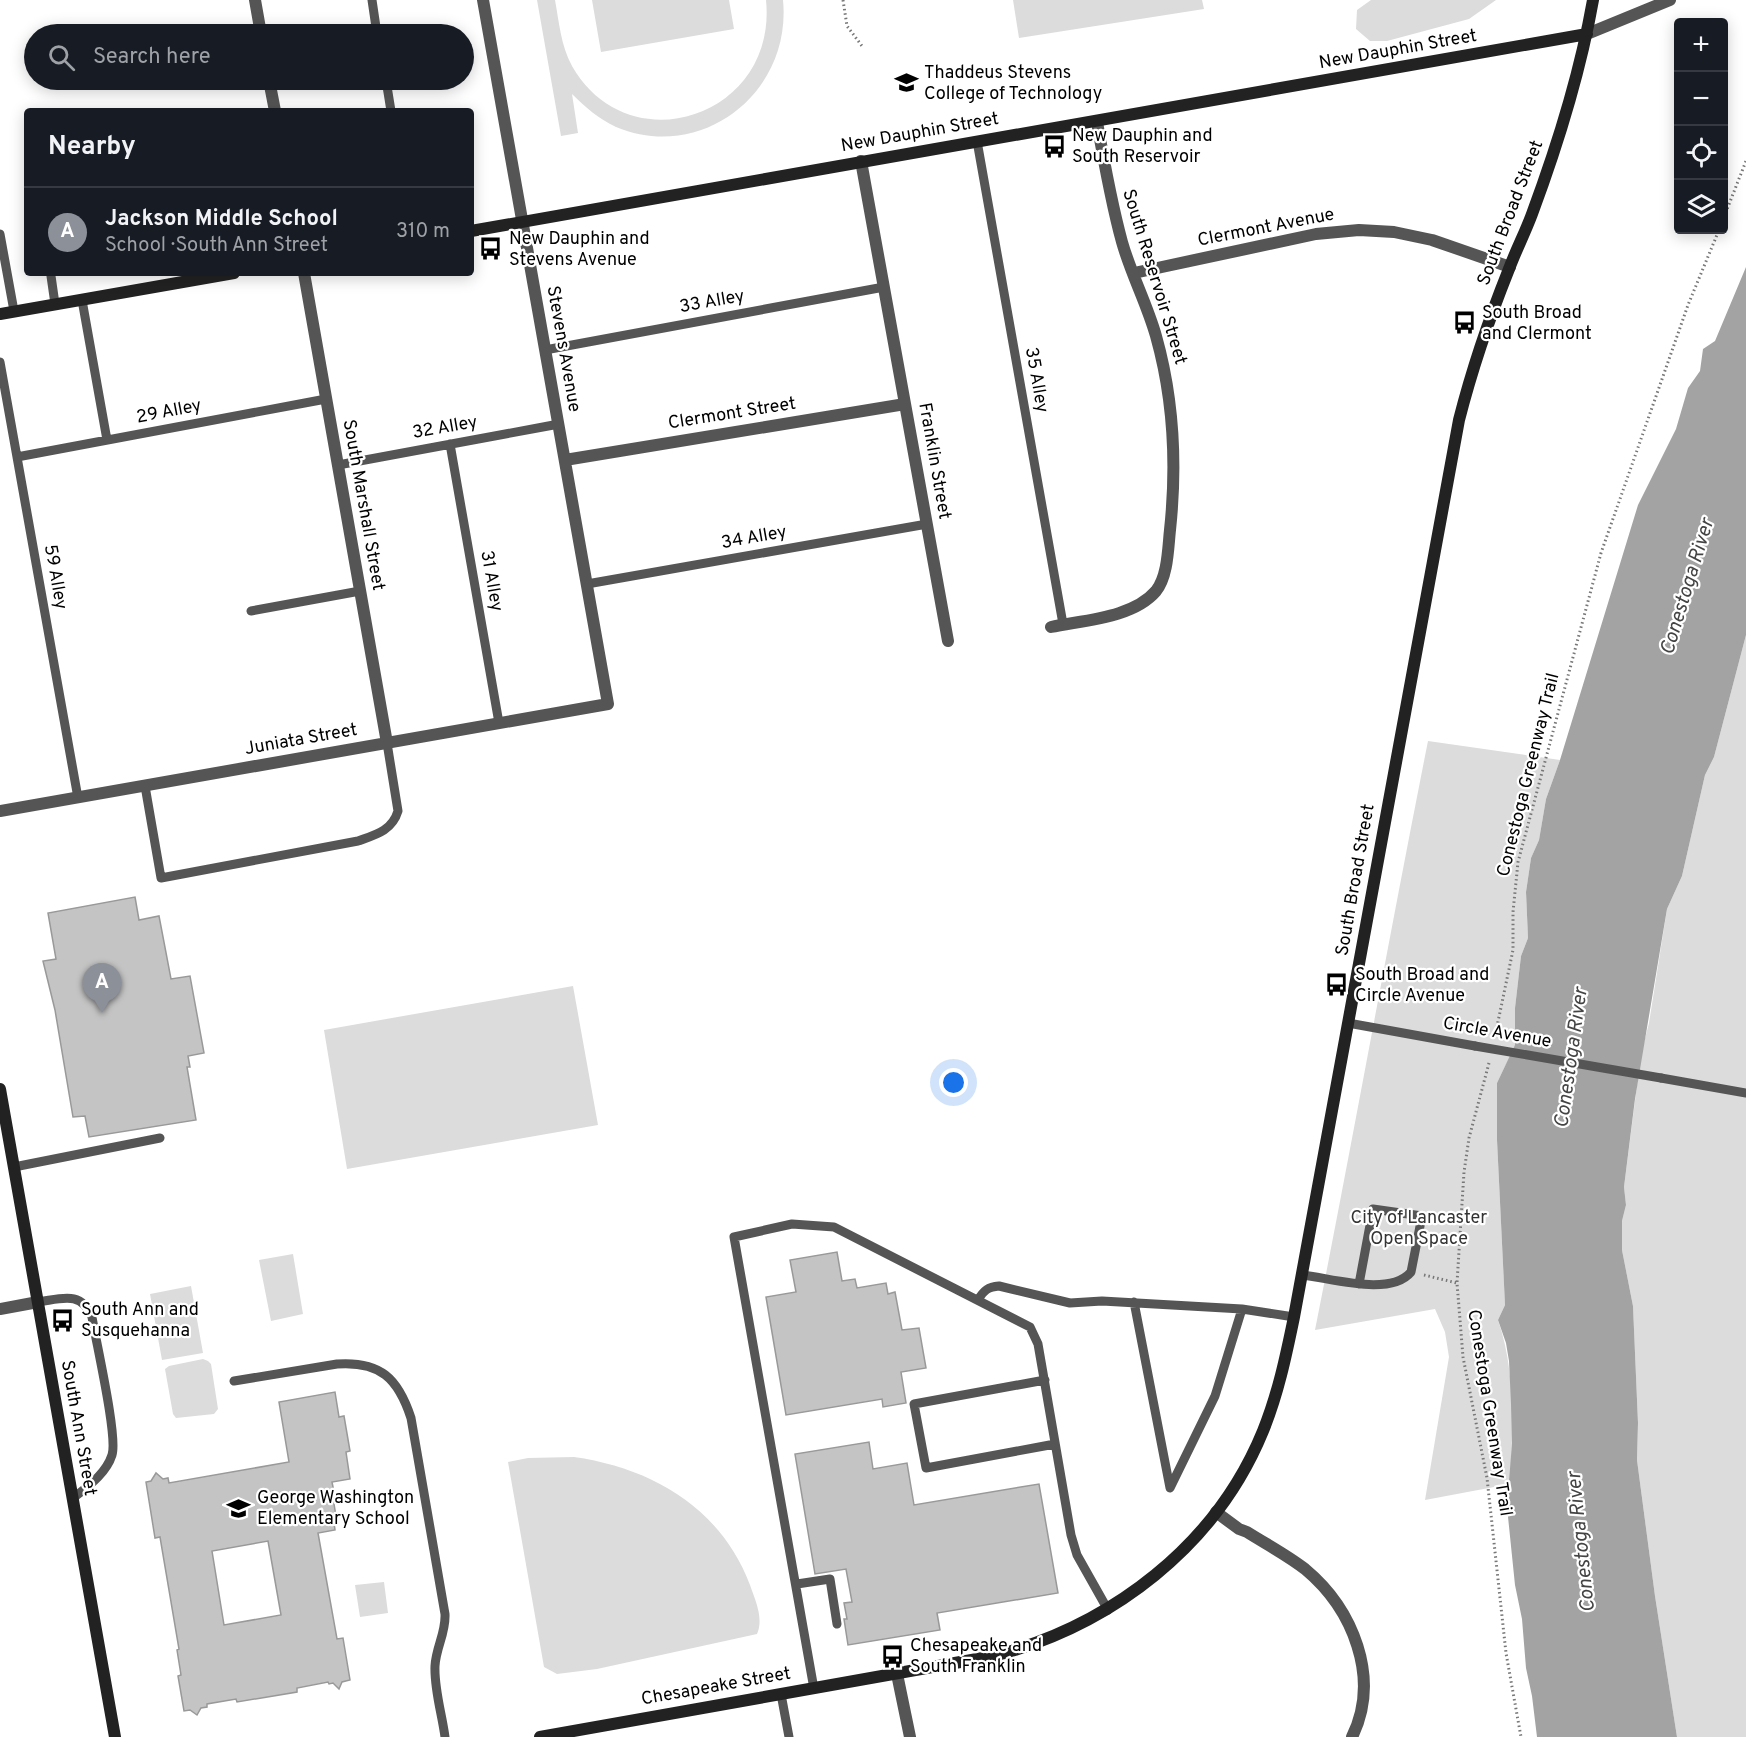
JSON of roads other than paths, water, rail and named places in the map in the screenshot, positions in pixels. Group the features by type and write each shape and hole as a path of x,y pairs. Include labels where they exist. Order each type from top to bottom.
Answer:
{"main road":[{"name":"South Broad Street","path":"897,1674 1020,1649 1047,1640 1108,1610 1158,1574 1179,1555 1216,1512 1246,1466 1262,1431 1277,1392 1294,1317 1453,447 1476,359 1549,166 1573,89 1593,0"},
{"name":"New Dauphin Street","path":"474,230 1587,34"},
{"path":"0,314 217,276"},
{"name":"South Ann Street","path":"0,1089 115,1737"},
{"name":"Chesapeake Street","path":"540,1737 565,1735 897,1674"}],"street":[{"path":"255,0 259,24"},
{"name":"Stevens Avenue","path":"483,0 608,704"},
{"path":"1587,34 1670,0"},
{"path":"271,90 274,108"},
{"name":"South Reservoir Street","path":"1057,626 1132,610 1148,600 1158,589 1164,573 1168,548 1174,485 1174,446 1165,373 1156,335 1123,245 1111,200 1097,122"},
{"name":"Franklin Street","path":"861,161 948,641"},
{"name":"Clermont Avenue","path":"1134,273 1316,234 1359,230 1394,232 1432,240 1510,267"},
{"name":"South Marshall Street","path":"305,276 387,743"},
{"name":"Clermont Street","path":"565,460 905,404"},
{"name":"Juniata Street","path":"0,811 608,704"},
{"path":"0,1309 38,1302"},
{"path":"1216,1512 1239,1529 1304,1568 1326,1589 1344,1613 1361,1656 1364,1680 1364,1702 1360,1721 1352,1737"},
{"path":"897,1674 910,1737"}],"lane":[{"path":"372,0 376,24"},
{"path":"388,90 391,108"},
{"name":"35 Alley","path":"977,141 1057,626"},
{"path":"0,234 14,312"},
{"path":"51,276 55,304"},
{"name":"33 Alley","path":"545,350 884,287"},
{"path":"82,300 107,440"},
{"name":"59 Alley","path":"0,362 78,798"},
{"name":"29 Alley","path":"17,457 326,399"},
{"name":"32 Alley","path":"338,465 559,424"},
{"name":"31 Alley","path":"450,444 499,723"},
{"name":"34 Alley","path":"587,584 927,524"},
{"path":"251,611 360,591"},
{"path":"145,786 161,878 358,841 389,828 396,819 398,811 387,743"},
{"name":"Circle Avenue","path":"1348,1023 1746,1093"},
{"path":"14,1167 160,1138"},
{"path":"1302,1275 1359,1284 1395,1283 1406,1279 1411,1272 1422,1216 1373,1209 1359,1284"},
{"path":"814,1689 734,1237 792,1224 834,1227 1030,1328 1038,1344 1071,1535 1077,1555 1108,1610"},
{"path":"978,1300 984,1290 999,1286 1070,1303 1134,1302 1242,1309 1294,1317"},
{"path":"38,1302 75,1298 84,1303 89,1310 113,1434 112,1456 108,1463 90,1484 72,1499"},
{"path":"1134,1302 1170,1488 1215,1396 1242,1309"},
{"path":"234,1381 354,1363 371,1366 383,1372 397,1385 405,1399 411,1418 445,1614 446,1626 435,1661 435,1673 445,1737"},
{"path":"1044,1380 914,1404 926,1468 1055,1444"},
{"path":"797,1584 830,1579 837,1624"},
{"path":"781,1694 789,1737"}],"water":[{"name":"Conestoga River","path":"1746,267 1746,635 1714,757 1705,775 1682,876 1667,909 1635,1099 1624,1187 1626,1205 1622,1221 1622,1250 1633,1306 1638,1423 1637,1460 1677,1737 1537,1737 1526,1668 1522,1619 1515,1585 1507,1507 1512,1443 1509,1361 1498,1320 1505,1305 1497,1140 1497,1083 1515,1045 1515,1008 1521,956 1528,938 1526,892 1531,858 1539,840 1546,799 1638,505 1676,429 1688,388 1700,371 1703,349 1715,341"}],"place":[{"name":"Thaddeus Stevens College of Technology","path":"906,83"},
{"name":"New Dauphin and South Reservoir","path":"1054,146"},
{"name":"New Dauphin and Stevens Avenue","path":"491,249"},
{"name":"South Broad and Clermont","path":"1464,323"},
{"name":"South Broad and Circle Avenue","path":"1337,985"},
{"name":"Jackson Middle School","path":"102,1013"},
{"name":"South Ann and Susquehanna","path":"63,1320"},
{"name":"George Washington Elementary School","path":"239,1508"},
{"name":"Chesapeake and South Franklin","path":"892,1656"}],"park label":[{"name":"City of Lancaster Open Space","path":"1419,1228"}]}
